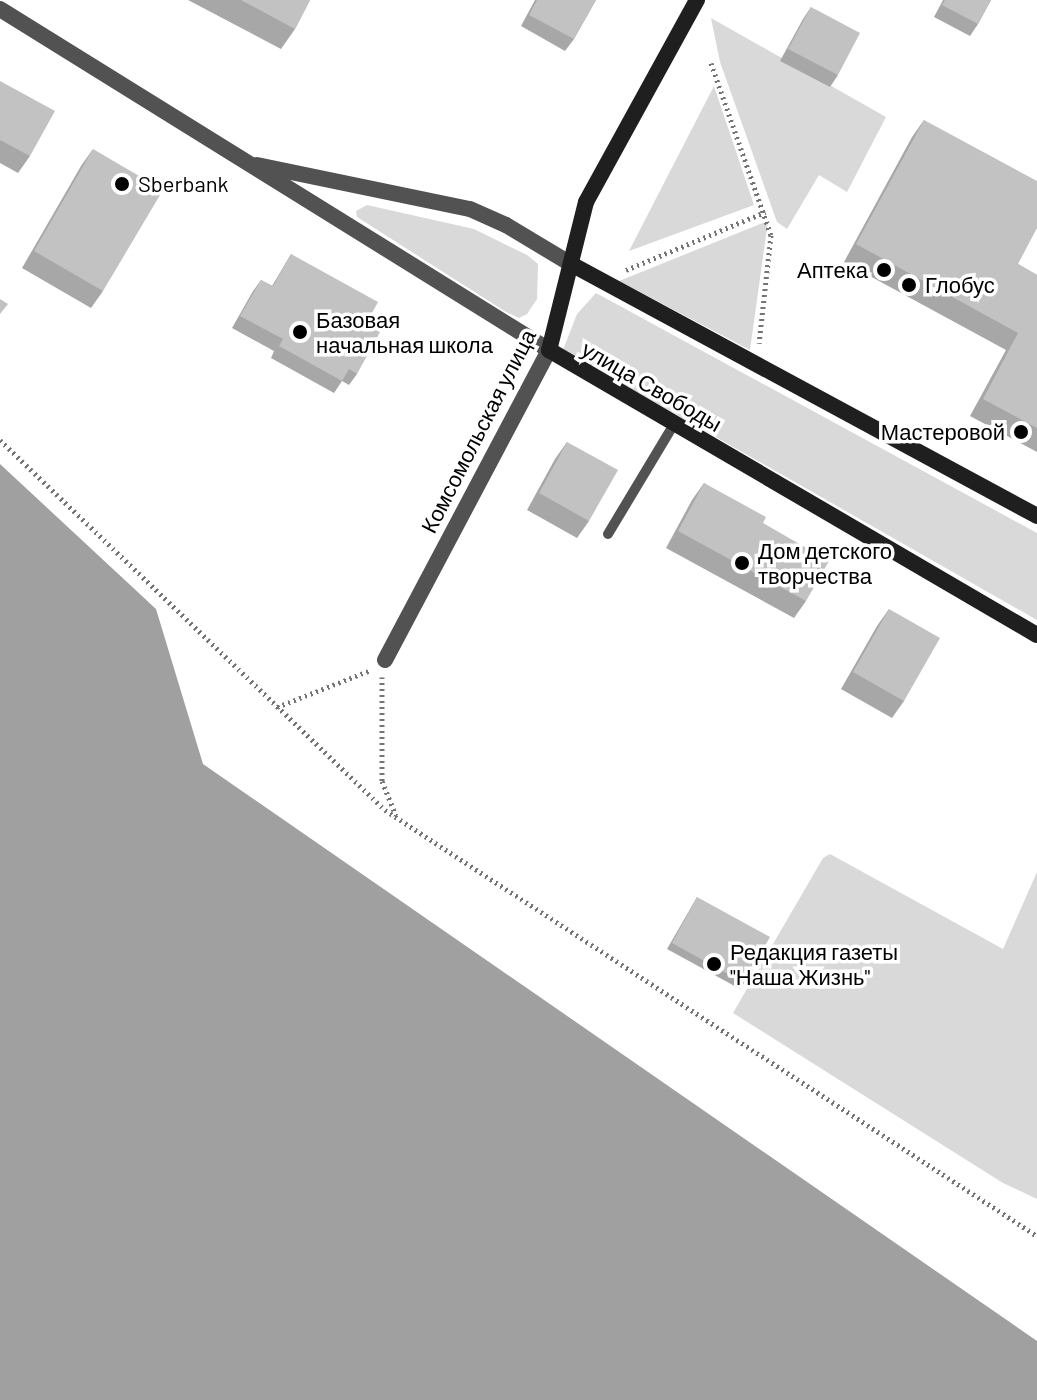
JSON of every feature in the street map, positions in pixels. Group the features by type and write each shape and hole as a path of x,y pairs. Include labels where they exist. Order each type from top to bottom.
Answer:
{"main road":[{"name":"Комсомольская улица","path":"549,350 586,202 697,0"},
{"name":"улица Свободы","path":"571,264 1037,516"},
{"name":"улица Свободы","path":"549,350 1037,635"}],"street":[{"name":"улица Свободы","path":"0,9 549,350"},
{"name":"улица Свободы","path":"252,164 470,209 571,264"},
{"name":"Комсомольская улица","path":"385,660 549,350"}],"lane":[{"path":"608,534 674,424"}],"path":[{"path":"711,63 771,235 757,356"},
{"path":"598,281 765,212"},
{"path":"0,440 277,707 399,819 1037,1236"},
{"path":"277,707 385,660 382,781 399,819"}],"shaded area":[{"path":"711,18 886,117 847,192 819,175 787,229 777,222 720,62"},
{"path":"714,86 754,205 629,251"},
{"path":"367,205 474,229 527,255 538,264 537,299 527,314 519,318 506,312 357,217 356,211"},
{"path":"768,221 750,350 619,281"},
{"path":"596,293 1037,533 1037,620 563,350 577,314"},
{"path":"0,464 156,609 203,764 1037,1341 1037,1400 0,1400"},
{"path":"830,854 1003,949 1037,872 1037,1199 1003,1183 733,1013 823,858"}],"building":[{"path":"241,0 310,0 295,29"},
{"path":"537,0 596,0 574,39 529,15"},
{"path":"945,0 991,0 978,24 942,5"},
{"path":"811,7 860,33 838,75 788,49"},
{"path":"0,81 55,111 30,156 0,140"},
{"path":"924,120 1037,181 1037,228 1018,264 1037,275 1037,428 983,399 1018,333 856,244"},
{"path":"93,149 163,190 103,291 34,251"},
{"name":"Базовая начальная школа","path":"291,254 378,302 366,324 380,332 357,374 349,369 342,381 279,346 283,339 240,316 261,280 273,286"},
{"path":"0,299 8,304 0,314"},
{"path":"567,442 618,470 589,521 539,493"},
{"path":"704,483 766,517 763,523 829,561 806,601 678,531"},
{"path":"889,609 940,638 904,701 853,672"},
{"path":"697,897 770,937 744,983 672,943"}],"place":[{"name":"Sberbank","path":"122,184"},
{"name":"Аптека","path":"884,270"},
{"name":"Глобус","path":"909,285"},
{"name":"Базовая начальная школа","path":"300,332"},
{"name":"Мастеровой","path":"1021,432"},
{"name":"Дом детского творчества","path":"742,563"},
{"name":"Редакция газеты \"Наша Жизнь\"","path":"714,964"}]}
